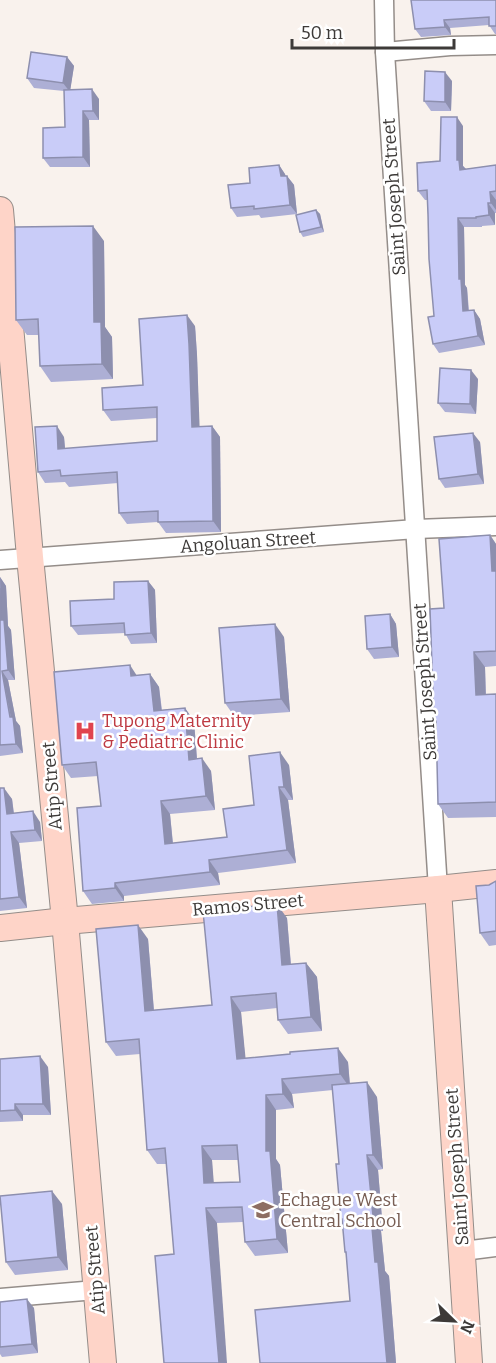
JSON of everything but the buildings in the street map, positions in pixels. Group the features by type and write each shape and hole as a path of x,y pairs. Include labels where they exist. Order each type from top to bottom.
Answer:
{"main road":[{"name":"Atip Street","path":"0,210 103,1363"},
{"name":"Ramos Street","path":"0,928 496,883"},
{"name":"Saint Joseph Street","path":"438,889 469,1363"}],"street":[{"name":"Saint Joseph Street","path":"384,0 385,52 438,889"},
{"path":"385,52 450,46 496,45"},
{"name":"Angoluan Street","path":"0,560 496,526"},
{"path":"463,1251 496,1248"},
{"path":"0,1298 96,1290"}],"place":[{"name":"Tupong Maternity & Pediatric Clinic","path":"85,731"},
{"name":"Echague West Central School","path":"263,1210"}]}
